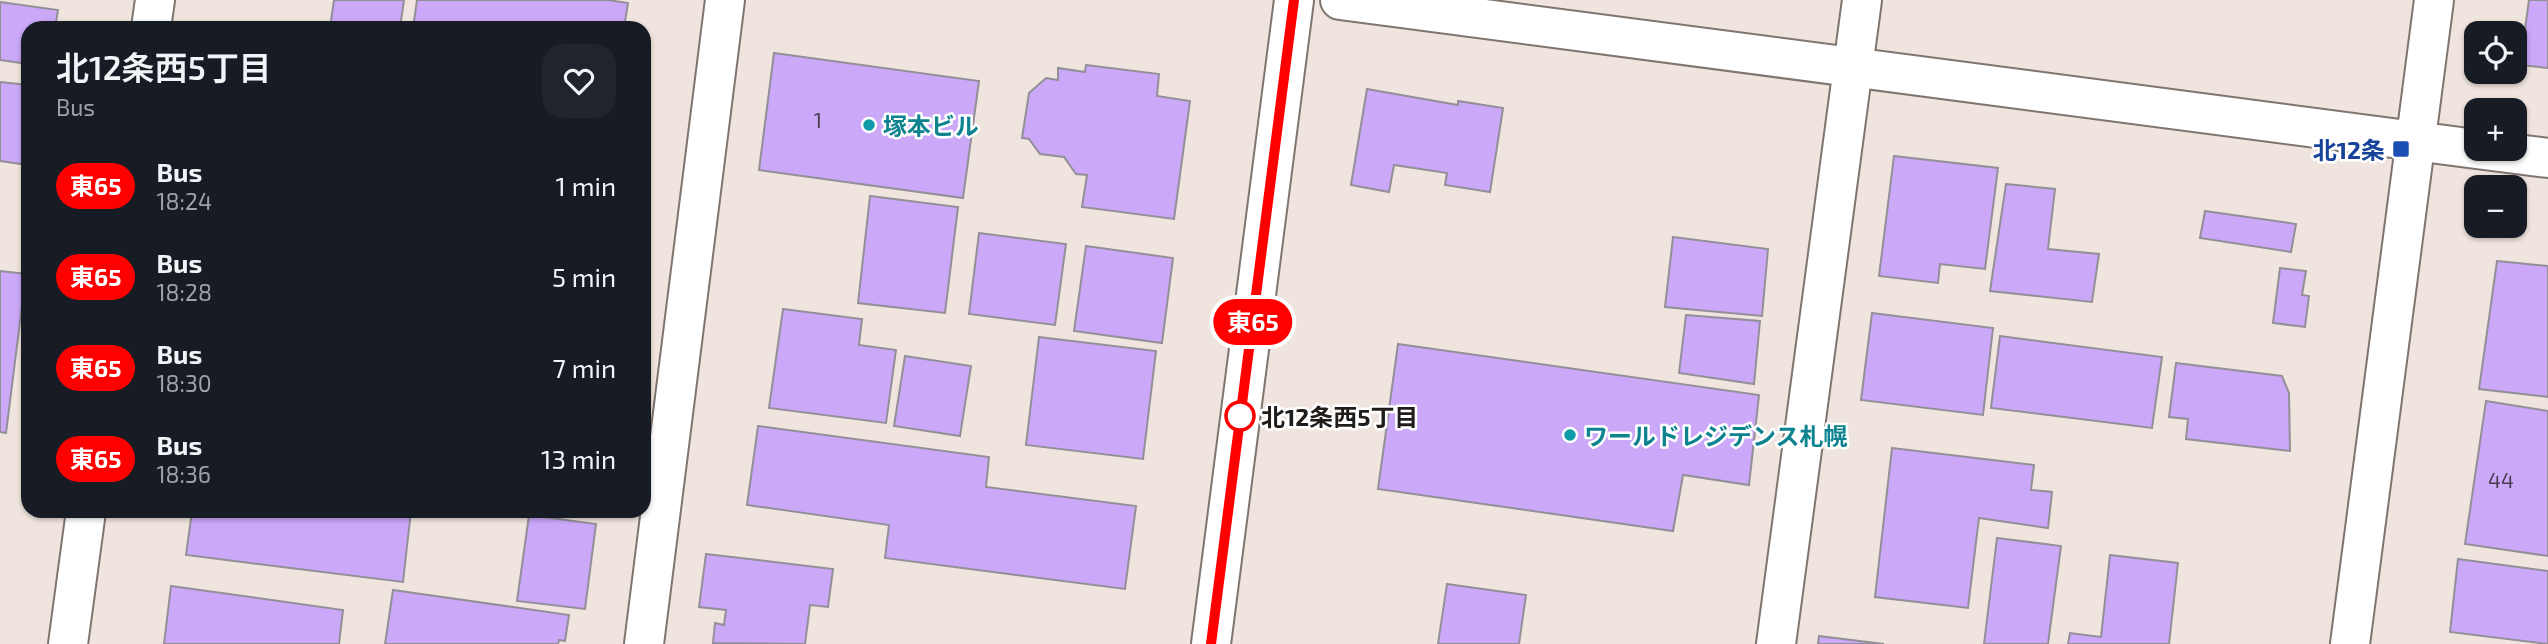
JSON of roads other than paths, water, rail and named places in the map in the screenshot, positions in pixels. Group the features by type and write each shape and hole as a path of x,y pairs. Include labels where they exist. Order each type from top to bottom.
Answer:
{"street":[{"path":"152,21 155,0"},
{"path":"644,644 725,0"},
{"path":"1211,644 1294,0"},
{"path":"1340,0 2464,147"},
{"path":"1776,644 1862,0"},
{"path":"2350,644 2434,0"},
{"path":"2527,155 2548,158"},
{"path":"68,644 85,518"}],"place":[{"name":"塚本ビル","path":"869,125"},
{"name":"北12条","path":"2401,149"},
{"name":"北12条西5丁目","path":"1240,416"},
{"name":"ワールドレジデンス札幌","path":"1570,435"}]}
